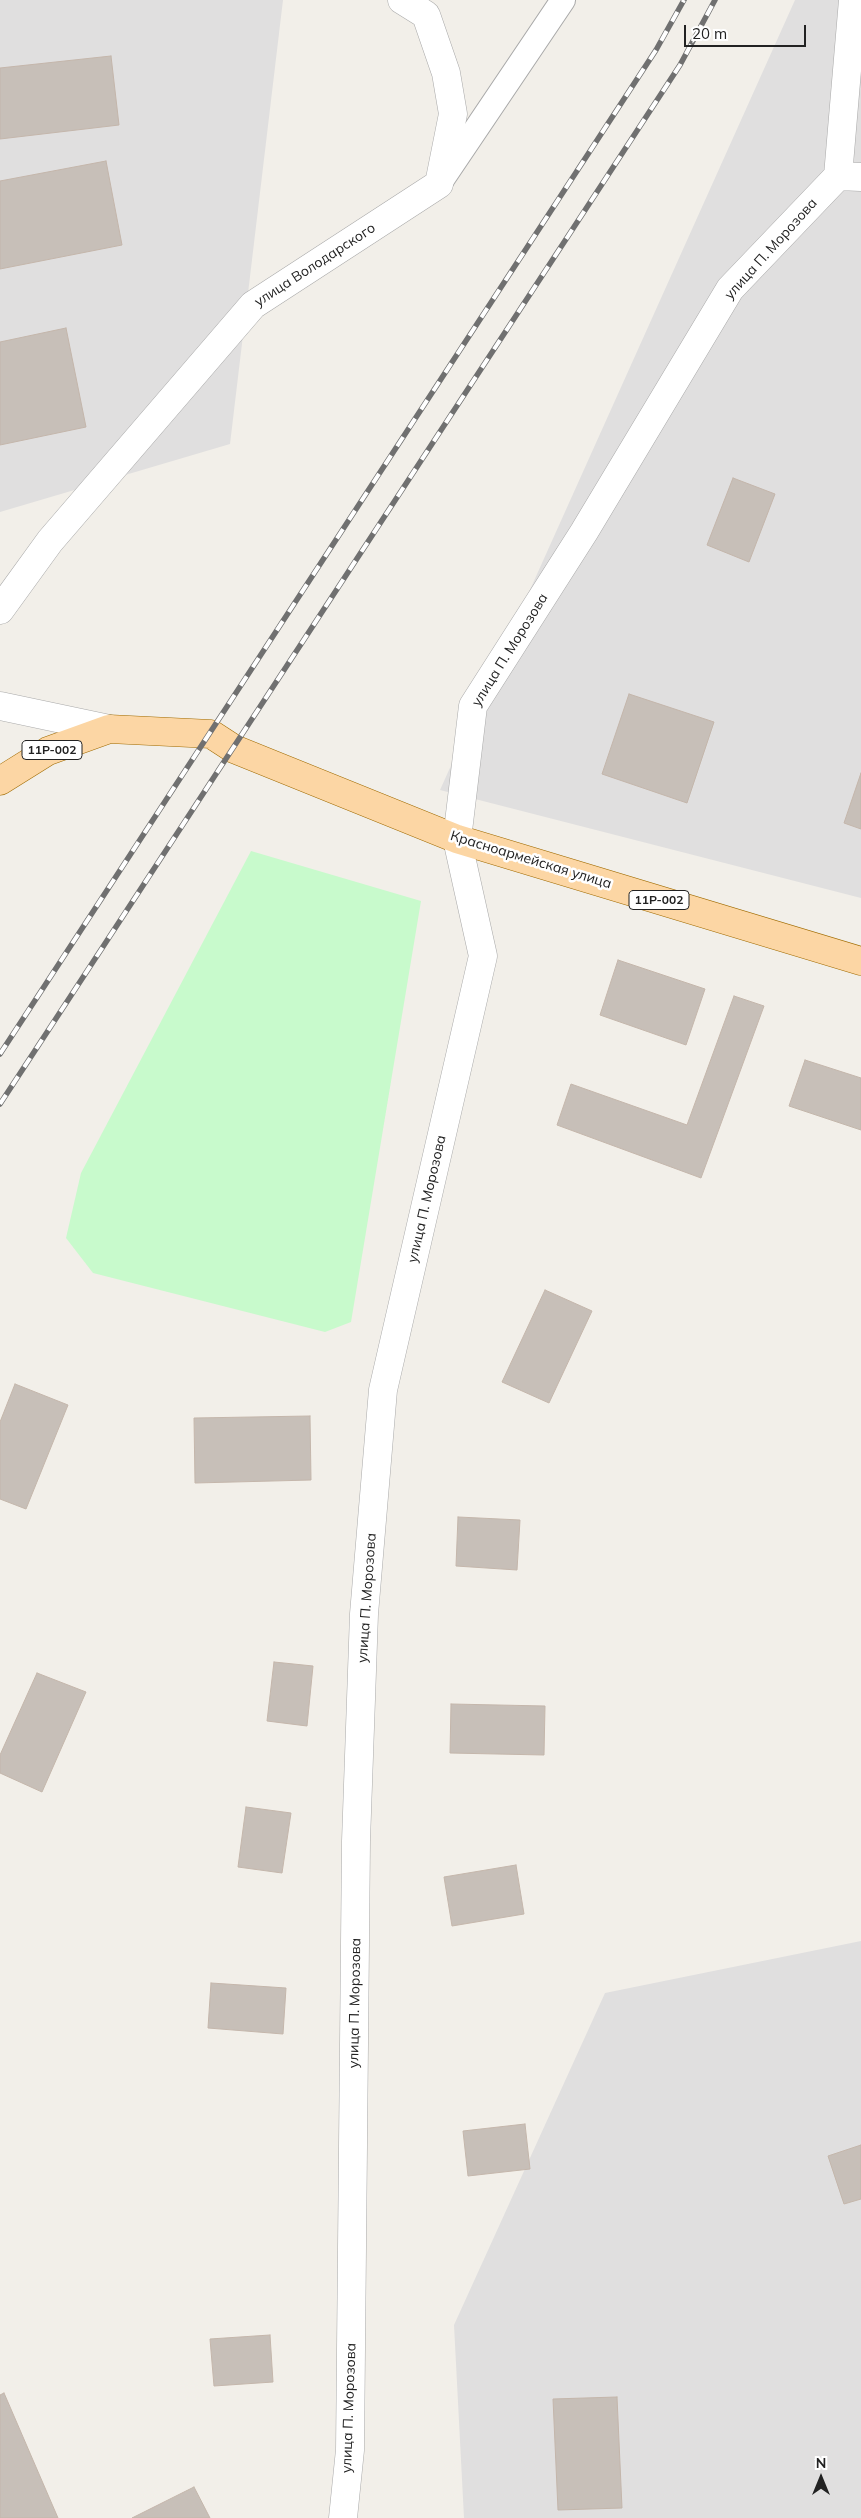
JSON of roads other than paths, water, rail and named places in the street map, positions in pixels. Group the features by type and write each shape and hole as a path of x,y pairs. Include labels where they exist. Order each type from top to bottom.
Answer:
{"main road":[{"name":"Красноармейская улица","path":"109,729 211,734 234,749 457,839 861,960"},
{"name":"11Р-002","path":"0,780 48,751 109,729"}],"street":[{"path":"402,0 429,8 446,73 453,114 439,184"},
{"name":"улица П. Морозова","path":"343,2518 350,2450 356,1841 364,1614 384,1390 483,956 457,839 473,706 584,532 730,289 849,176 853,0"},
{"name":"улица Володарского","path":"0,610 50,541 253,305 439,184"},
{"path":"0,706 109,729"}],"lane":[{"path":"439,184 563,0"}],"railway":[{"path":"0,1054 656,50 684,0"},
{"path":"0,1104 680,65 715,0"}]}
